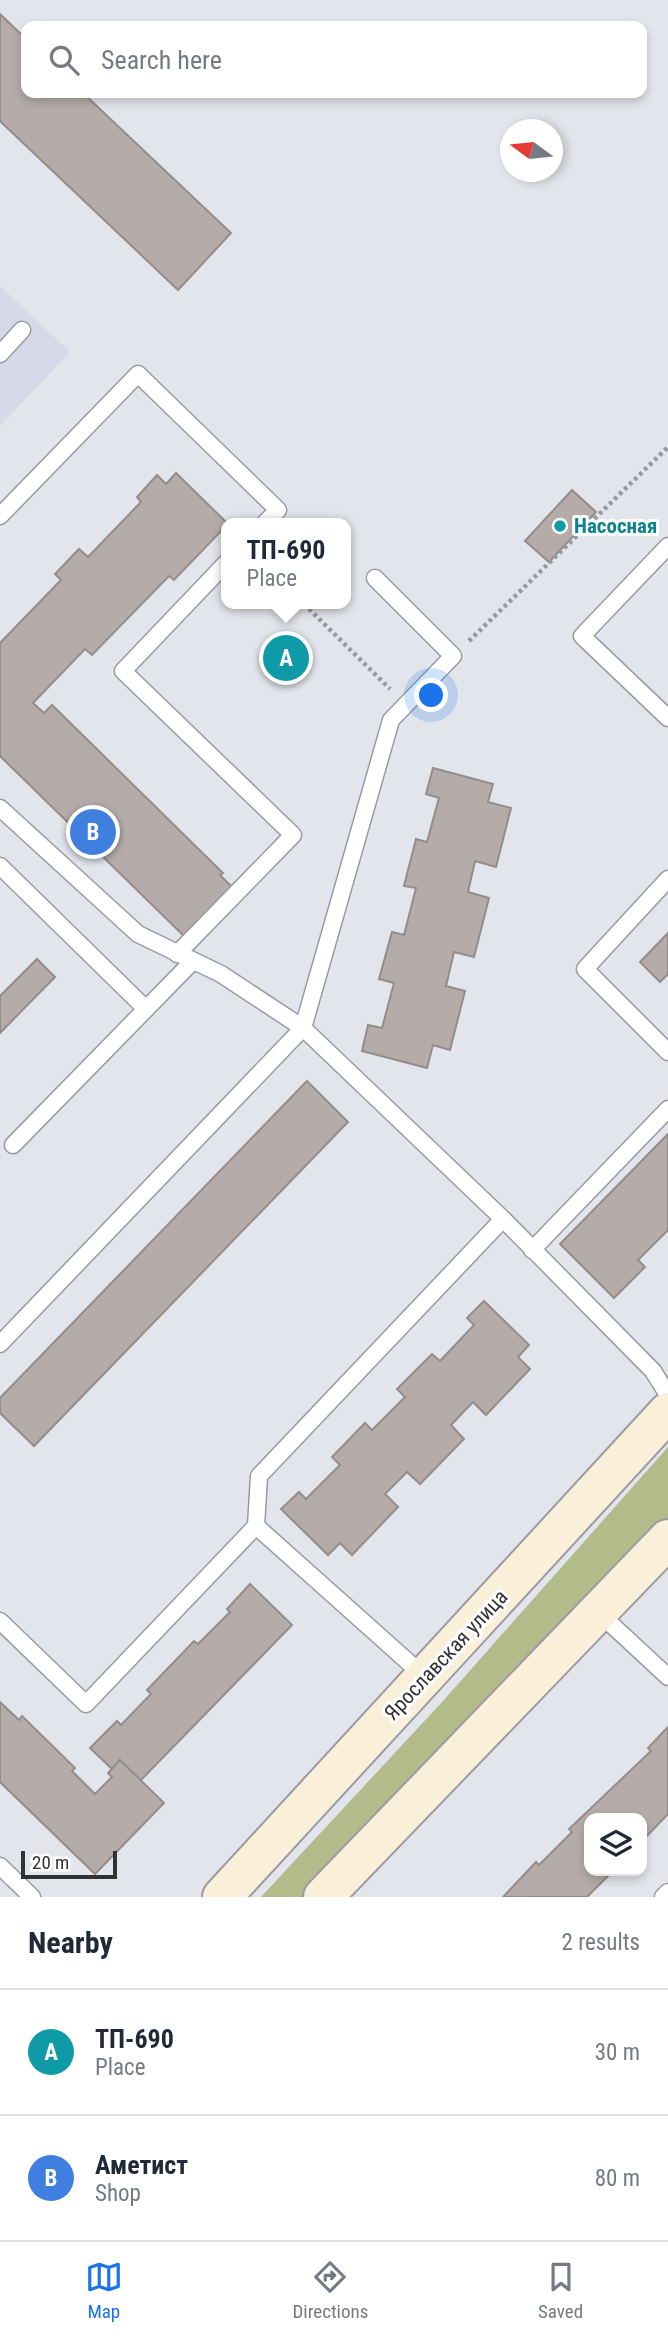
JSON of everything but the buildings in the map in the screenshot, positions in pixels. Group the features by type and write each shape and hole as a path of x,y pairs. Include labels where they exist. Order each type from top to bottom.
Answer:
{"main road":[{"name":"Ярославская улица","path":"222,1897 668,1412"},
{"path":"323,1897 668,1539"}],"lane":[{"path":"0,354 22,330"},
{"path":"0,516 138,374 278,510 270,518"},
{"path":"668,546 582,636 668,718"},
{"path":"177,954 293,835 123,671 221,568"},
{"path":"0,1344 303,1028 391,720 453,656 375,578"},
{"path":"0,808 138,934 221,974 303,1028 503,1219 653,1371 668,1395"},
{"path":"0,866 146,1009"},
{"path":"668,879 585,969 668,1052"},
{"path":"13,1145 193,961"},
{"path":"532,1250 668,1109"},
{"path":"0,1621 86,1704 256,1526 259,1476 503,1219"},
{"path":"256,1526 426,1678"},
{"path":"598,1612 668,1677"},
{"path":"0,1866 32,1897"},
{"path":"663,1897 668,1892"}],"path":[{"path":"453,656 668,447"},
{"path":"309,609 406,705"}],"shaded area":[{"path":"0,286 70,352 0,426"}],"green space":[{"path":"668,1447 668,1519 480,1719 302,1897 261,1897 443,1701"}],"place":[{"name":"Насосная","path":"560,526"},
{"name":"ТП-690","path":"286,658"},
{"name":"Аметист","path":"93,832"}]}
